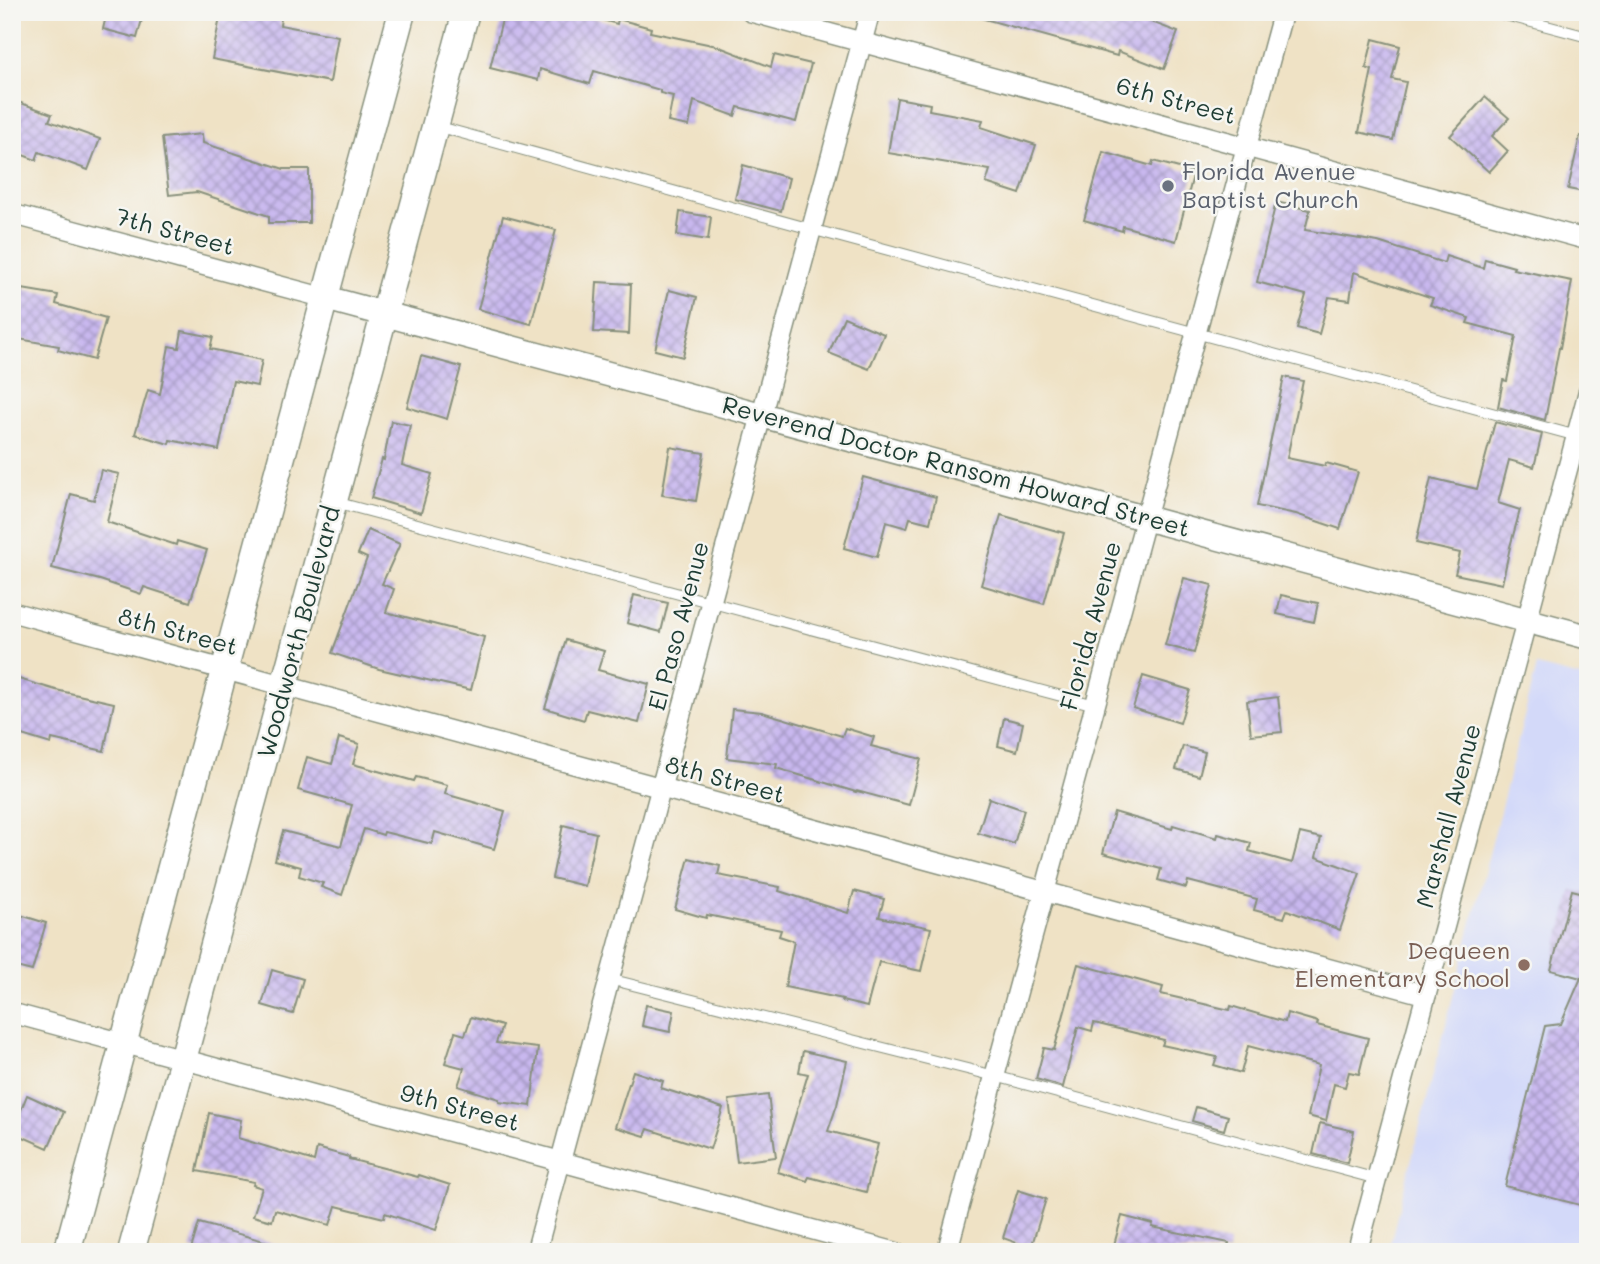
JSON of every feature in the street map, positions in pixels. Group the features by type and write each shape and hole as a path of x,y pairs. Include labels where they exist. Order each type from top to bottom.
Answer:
{"main road":[{"path":"67,1252 402,12"},
{"name":"Woodworth Boulevard","path":"131,1252 466,12"}],"street":[{"name":"6th Street","path":"751,12 1588,240"},
{"name":"El Paso Avenue","path":"536,1252 870,12"},
{"name":"Florida Avenue","path":"947,1252 1283,12"},
{"name":"7th Street","path":"12,214 325,298"},
{"name":"Reverend Doctor Ransom Howard Street","path":"325,298 1588,638"},
{"name":"Marshall Avenue","path":"1357,1252 1526,621 1582,437 1588,393"},
{"name":"8th Street","path":"12,612 1426,995"},
{"name":"9th Street","path":"12,1013 895,1252"}],"lane":[{"path":"1494,12 1588,37"},
{"path":"436,126 1582,437"},
{"path":"335,502 1095,705"},
{"path":"609,979 995,1076 1377,1179"}],"shaded area":[{"name":"Dequeen Elementary School","path":"1537,666 1588,679 1588,1252 1388,1252"}],"building":[{"path":"107,12 144,12 137,38 103,29"},
{"path":"221,12 282,12 280,25 338,36 330,82 212,59"},
{"path":"504,12 574,12 617,24 618,19 651,28 650,32 717,46 771,67 774,55 811,64 796,122 738,107 735,116 694,101 689,126 668,122 673,96 660,93 660,90 594,71 590,84 540,69 538,80 490,68"},
{"path":"982,12 1125,12 1178,32 1164,69 1118,51 1117,56 981,18"},
{"path":"1373,39 1400,46 1392,79 1406,82 1393,140 1359,132 1372,70 1366,68"},
{"path":"1485,97 1509,118 1492,136 1508,151 1489,172 1450,136"},
{"path":"897,98 930,104 929,110 983,120 981,127 1036,145 1020,194 986,183 990,170 888,153"},
{"path":"18,102 52,114 49,121 100,139 88,170 39,152 36,160 12,151 12,119"},
{"path":"202,134 203,143 284,169 309,169 309,223 269,223 269,216 197,192 169,195 162,138"},
{"path":"1580,136 1588,137 1588,193 1568,189"},
{"path":"1103,152 1152,166 1153,161 1194,172 1176,241 1123,226 1122,231 1084,220"},
{"path":"743,165 789,178 781,211 735,199"},
{"path":"1276,202 1310,210 1305,230 1378,242 1444,263 1446,256 1483,268 1485,259 1514,267 1513,269 1572,281 1545,420 1498,407 1503,380 1507,381 1516,336 1467,323 1469,318 1430,305 1433,298 1354,272 1350,300 1329,297 1319,334 1297,328 1306,295 1257,282"},
{"path":"680,212 711,217 708,240 677,235"},
{"path":"503,216 556,230 531,324 478,309"},
{"path":"597,282 631,284 629,334 594,332"},
{"path":"22,289 58,295 56,304 106,318 94,360 58,350 59,346 13,338"},
{"path":"669,290 697,297 683,357 655,350"},
{"path":"844,317 884,334 869,369 829,353"},
{"path":"182,331 213,337 210,349 262,360 257,386 233,381 219,450 170,440 169,444 135,434 148,390 160,394 169,346 179,348"},
{"path":"421,356 461,367 447,419 407,407"},
{"path":"1284,377 1303,381 1287,458 1325,466 1326,463 1358,472 1340,529 1296,514 1257,506"},
{"path":"391,421 410,425 402,465 432,474 421,513 371,498 382,459 384,460"},
{"path":"1495,422 1542,434 1534,467 1509,460 1498,503 1520,510 1502,584 1455,574 1460,553 1416,543 1431,478 1477,489"},
{"path":"670,447 704,453 696,501 662,495"},
{"path":"101,470 119,474 107,522 176,545 177,541 207,550 190,602 144,587 141,594 52,568 71,494 94,500"},
{"path":"863,477 936,497 930,523 910,518 907,528 886,522 877,557 844,548"},
{"path":"1001,515 1064,533 1044,604 981,585"},
{"path":"368,530 400,544 382,584 394,589 386,612 484,637 471,690 379,669 332,653 367,558 358,554"},
{"path":"1184,578 1212,585 1194,653 1165,645"},
{"path":"634,595 668,603 661,632 627,623"},
{"path":"1281,595 1318,603 1314,622 1277,614"},
{"path":"566,640 604,651 598,670 649,684 639,723 587,710 584,720 545,708"},
{"path":"1143,676 1190,690 1180,723 1133,708"},
{"path":"12,677 114,703 104,751 52,739 51,744 12,732"},
{"path":"1278,697 1282,732 1251,735 1247,701"},
{"path":"732,709 762,712 842,736 845,728 874,737 871,746 921,759 909,805 776,768 777,764 727,758"},
{"path":"1004,718 1023,723 1017,751 998,746"},
{"path":"339,738 359,744 353,764 414,781 416,777 447,785 445,794 505,811 494,849 435,832 432,844 364,829 342,895 321,887 323,883 299,876 301,867 275,860 283,831 341,846 352,805 298,790 307,757 332,764"},
{"path":"1183,746 1205,752 1199,776 1176,769"},
{"path":"989,798 1024,810 1014,844 978,833"},
{"path":"1114,812 1172,829 1173,825 1217,838 1218,834 1251,843 1249,851 1292,863 1300,833 1321,838 1316,857 1360,873 1340,930 1287,910 1284,918 1254,910 1257,899 1188,881 1186,888 1158,880 1161,869 1103,853"},
{"path":"563,825 596,833 585,886 552,878"},
{"path":"689,858 720,866 718,875 780,887 779,891 848,913 854,891 884,899 879,917 931,928 921,971 879,962 867,1007 785,987 794,941 779,936 781,930 707,915 706,918 675,909"},
{"path":"1572,890 1588,894 1588,1207 1505,1186 1545,1026 1561,1024 1581,978 1551,970"},
{"path":"17,914 46,923 32,971 12,966 12,930"},
{"path":"1078,964 1163,987 1161,994 1230,1010 1231,1006 1285,1022 1287,1013 1318,1022 1317,1025 1368,1038 1359,1074 1349,1072 1345,1087 1334,1084 1326,1121 1308,1116 1319,1065 1248,1046 1241,1073 1214,1065 1217,1057 1162,1045 1164,1040 1094,1023 1092,1031 1078,1027 1063,1087 1036,1079 1044,1048 1054,1050"},
{"path":"272,970 303,979 293,1014 262,1005"},
{"path":"646,1005 674,1011 670,1032 642,1026"},
{"path":"471,1017 502,1026 496,1043 538,1048 531,1106 499,1102 499,1099 458,1086 464,1068 445,1063 455,1032 465,1035"},
{"path":"803,1051 847,1061 828,1131 878,1144 866,1192 809,1177 807,1181 778,1172 808,1074 799,1072"},
{"path":"633,1071 663,1081 661,1088 723,1108 710,1149 648,1129 645,1136 615,1127"},
{"path":"27,1095 64,1112 48,1148 12,1132"},
{"path":"768,1095 776,1157 737,1162 729,1100"},
{"path":"1196,1107 1228,1116 1224,1130 1192,1121"},
{"path":"209,1113 241,1120 238,1138 314,1161 317,1148 450,1185 436,1230 385,1213 384,1218 336,1206 330,1225 275,1210 272,1221 253,1216 262,1188 253,1185 254,1182 197,1171"},
{"path":"1320,1123 1354,1131 1347,1163 1313,1154"},
{"path":"1018,1190 1046,1199 1031,1248 1003,1238"},
{"path":"1122,1216 1153,1224 1152,1227 1229,1243 1228,1252 1112,1252"},
{"path":"199,1223 282,1246 281,1252 202,1252 191,1249"}],"place":[{"name":"Florida Avenue Baptist Church","path":"1168,186"},
{"name":"Dequeen Elementary School","path":"1524,965"}]}
